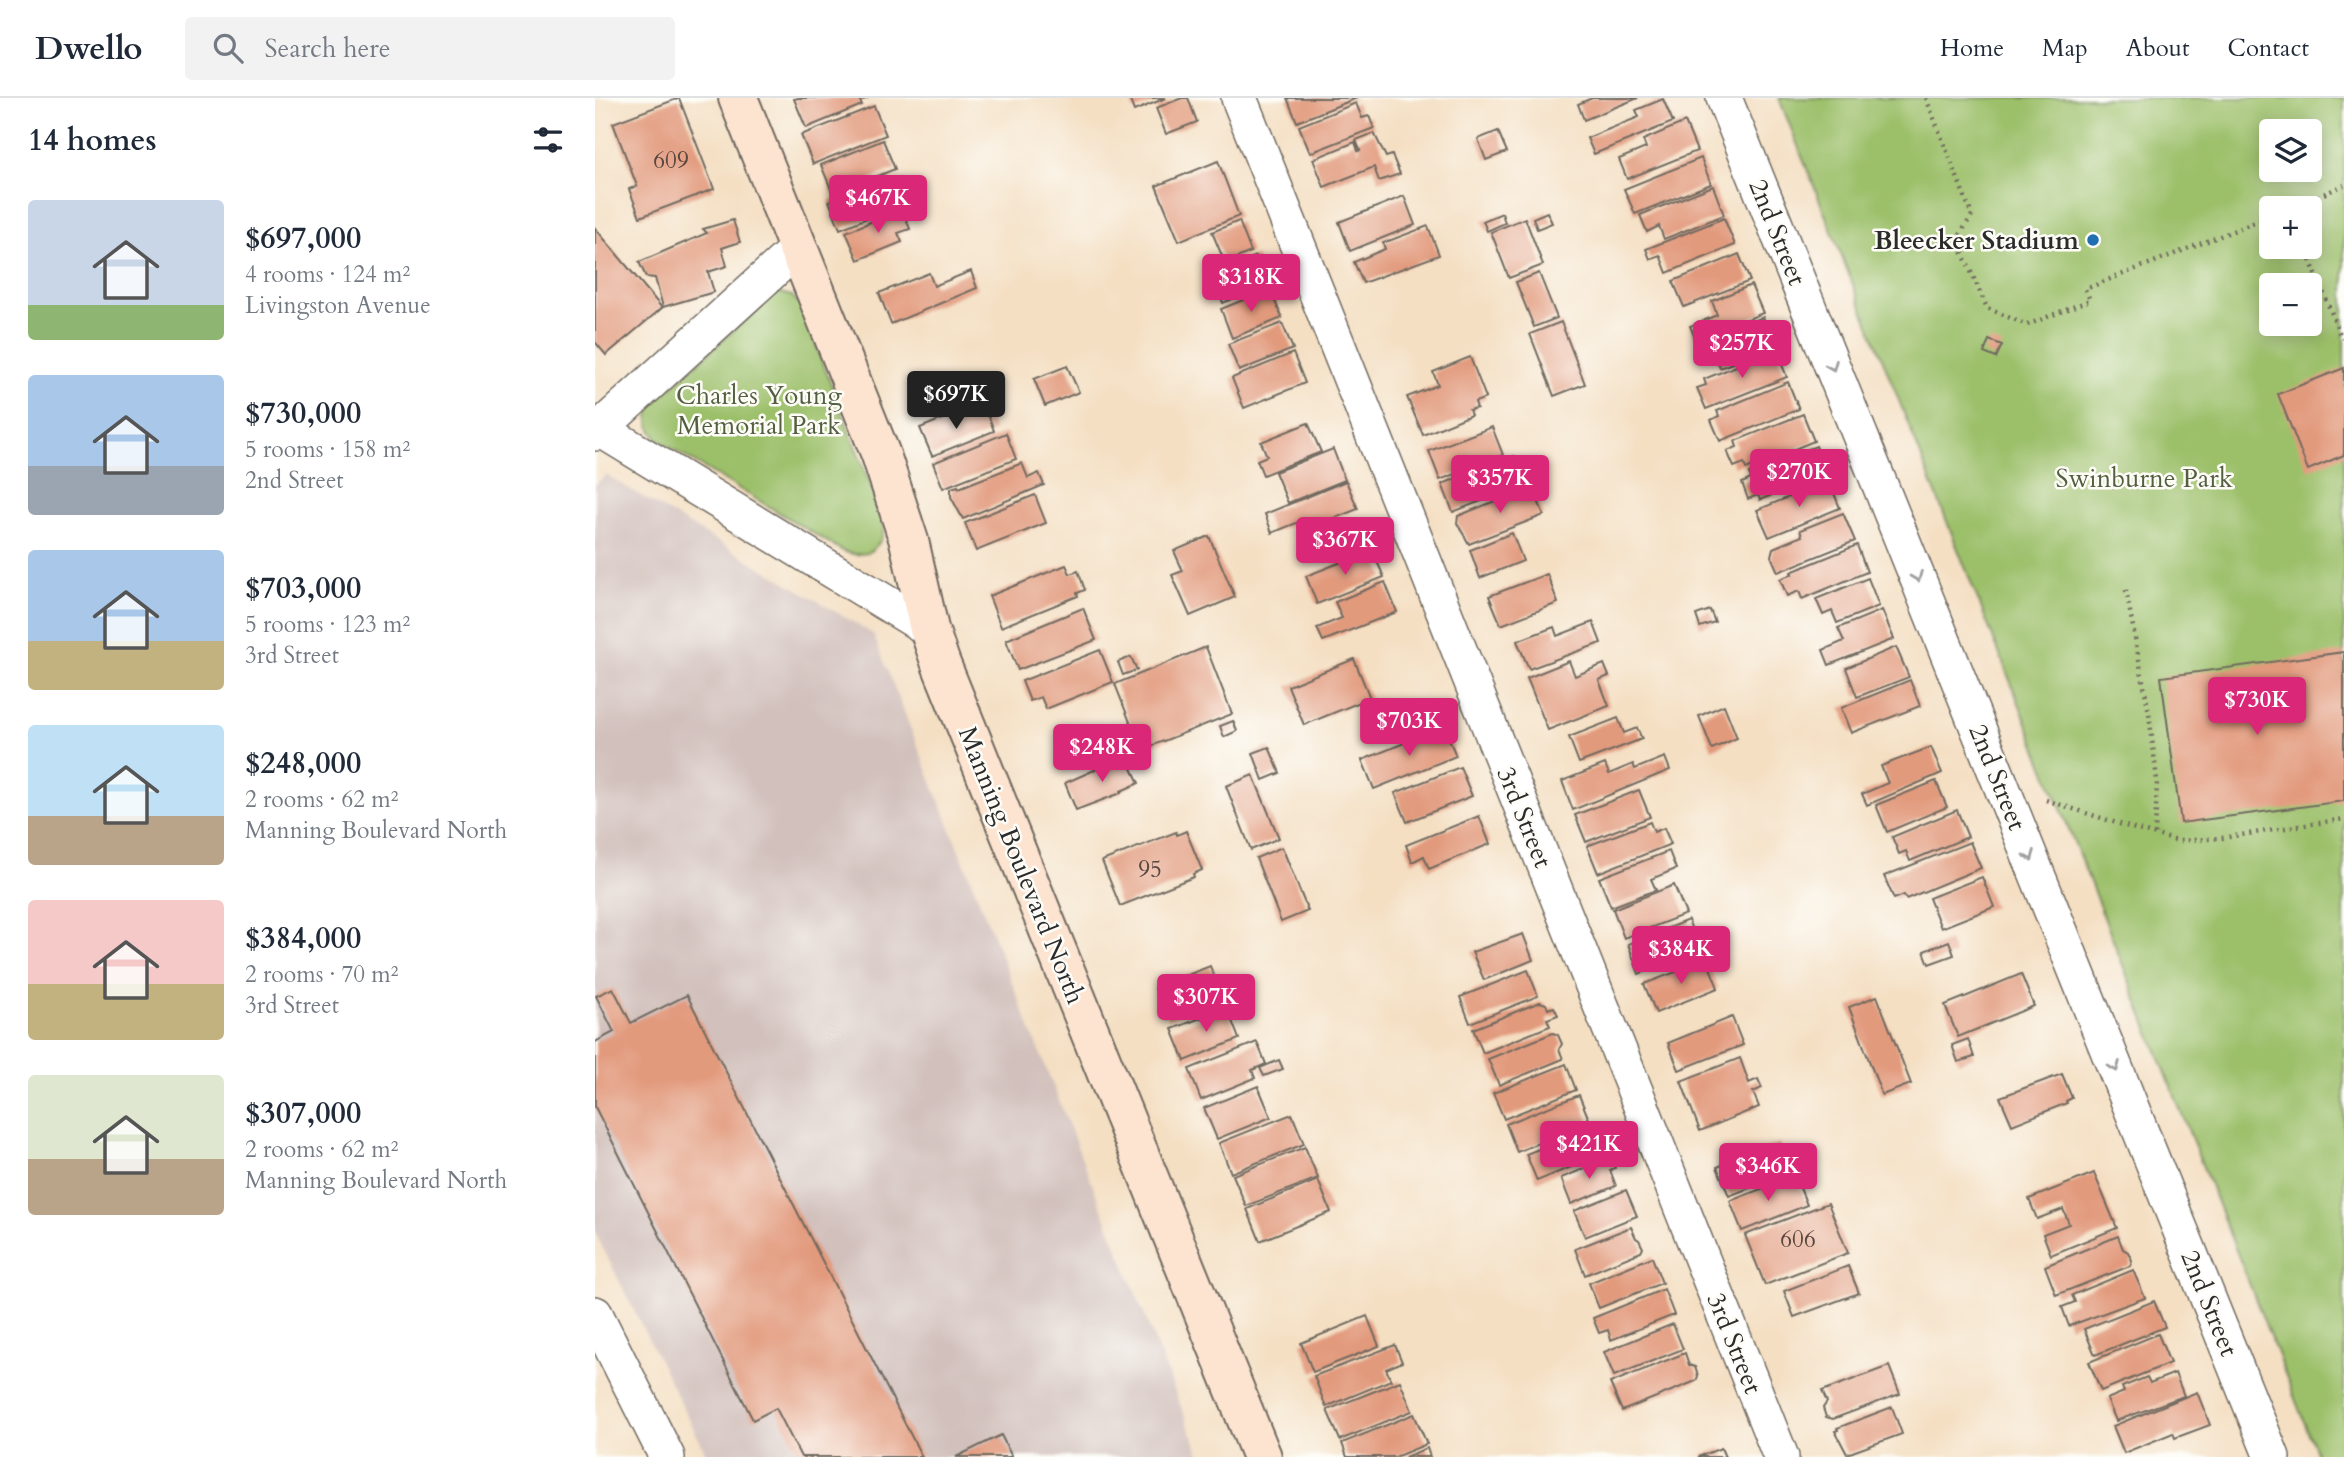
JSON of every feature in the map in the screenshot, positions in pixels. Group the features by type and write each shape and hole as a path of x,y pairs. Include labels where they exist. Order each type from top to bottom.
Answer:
{"street":[{"name":"Manning Boulevard North","path":"738,98 881,454 909,541 929,629 941,664 1262,1457"},
{"name":"3rd Street","path":"1239,98 1781,1457"},
{"name":"2nd Street","path":"1724,98 2271,1457"},
{"path":"798,248 598,431 929,629"},
{"path":"595,1314 667,1457"}],"path":[{"path":"1926,98 1972,215 1957,240 1987,308 2027,325 2089,300 2085,289 2259,221"},
{"path":"2319,196 2344,185"},
{"path":"2310,259 2342,339"},
{"path":"2126,590 2149,713 2157,780 2155,836"},
{"path":"2046,800 2178,841 2222,838 2344,819"}],"shaded area":[{"path":"606,475 873,634 1201,1457 708,1457 595,1233 595,485"}],"green space":[{"name":"Swinburne Park","path":"1779,98 2344,98 2344,1457 2318,1457"},
{"name":"Charles Young Memorial Park","path":"780,293 792,296 800,305 883,517 882,535 875,548 869,552 853,554 843,551 661,442 651,429 649,414 654,403 771,296"}],"building":[{"path":"679,98 714,189 640,217 629,189 637,186 613,123"},
{"path":"868,98 860,101 862,105 806,128 794,99"},
{"path":"1129,98 1166,98 1134,111"},
{"path":"1188,98 1197,122 1166,134 1156,108"},
{"path":"1287,98 1357,98 1297,122"},
{"path":"1592,98 1638,98 1584,120 1578,104"},
{"path":"1663,99 1673,122 1594,154 1587,138 1639,117 1636,110"},
{"path":"1356,103 1362,118 1369,116 1374,128 1310,153 1299,126"},
{"path":"874,106 886,135 813,164 801,135"},
{"path":"1685,122 1697,151 1627,179 1619,159 1646,148 1643,140"},
{"path":"1498,131 1507,152 1486,160 1478,139"},
{"path":"1374,133 1386,157 1392,155 1400,174 1379,181 1374,167 1324,187 1313,159 1355,142 1358,151 1360,150 1356,140"},
{"path":"883,140 895,169 833,194 821,165"},
{"path":"1701,158 1711,184 1635,214 1624,189"},
{"path":"1218,161 1239,216 1179,241 1156,186"},
{"path":"889,177 900,205 840,229 829,201"},
{"path":"1713,186 1724,215 1664,239 1659,226 1647,232 1640,215"},
{"path":"1404,196 1415,225 1350,251 1339,222"},
{"path":"902,209 910,229 898,233 902,242 858,260 846,232"},
{"path":"1547,212 1552,223 1537,229 1533,218"},
{"path":"1502,213 1505,223 1487,231 1483,221"},
{"path":"1525,218 1543,265 1509,278 1491,232"},
{"path":"1724,218 1735,245 1667,273 1660,255 1650,259 1646,249"},
{"path":"733,220 740,242 722,248 727,266 708,272 714,292 663,307 655,278 646,277 639,262 707,233 703,229"},
{"path":"1239,221 1251,252 1225,263 1212,232"},
{"path":"1428,226 1439,255 1363,283 1354,262 1385,249 1383,243"},
{"path":"595,228 662,308 606,355 595,342"},
{"path":"1739,254 1750,281 1684,307 1673,281"},
{"path":"1256,256 1267,285 1223,303 1211,274"},
{"path":"971,271 977,288 891,324 879,293 929,273 934,286"},
{"path":"1539,273 1557,318 1534,327 1516,282"},
{"path":"1751,285 1763,313 1696,340 1690,326 1717,315 1712,301"},
{"path":"1270,289 1282,318 1232,338 1221,309"},
{"path":"1763,317 1775,346 1720,368 1708,339"},
{"path":"1561,322 1585,384 1554,396 1530,334"},
{"path":"1282,323 1293,349 1239,371 1228,344"},
{"path":"1989,340 2002,345 1996,358 1984,353"},
{"path":"1776,350 1787,377 1706,409 1697,388 1706,385 1704,379"},
{"path":"1293,353 1305,383 1244,408 1232,378"},
{"path":"1470,357 1486,398 1475,402 1477,408 1469,410 1471,415 1423,435 1407,397 1438,385 1433,372"},
{"path":"1067,366 1079,392 1045,406 1034,379"},
{"path":"2344,368 2344,455 2308,470 2278,394"},
{"path":"1788,382 1799,409 1720,441 1711,420 1719,416 1717,411"},
{"path":"967,409 970,416 986,409 994,431 932,456 920,428"},
{"path":"1803,414 1814,441 1746,469 1744,463 1734,467 1727,451 1737,447 1735,441"},
{"path":"1308,423 1321,452 1263,475 1257,460 1267,456 1261,442"},
{"path":"1492,427 1503,455 1440,480 1429,451"},
{"path":"1006,433 1016,459 943,488 933,463"},
{"path":"1816,446 1827,473 1760,500 1758,495 1748,499 1742,483 1751,479 1749,473"},
{"path":"1333,449 1345,480 1288,503 1275,472"},
{"path":"1514,456 1525,484 1453,512 1442,484"},
{"path":"1022,463 1028,478 1039,473 1044,485 963,519 951,497 951,488 959,488"},
{"path":"1346,481 1358,509 1304,530 1301,521 1272,533 1265,514"},
{"path":"1829,481 1840,508 1769,537 1757,510"},
{"path":"1532,486 1544,515 1469,544 1457,523 1458,516"},
{"path":"1035,495 1046,523 976,551 965,523"},
{"path":"1843,513 1855,541 1778,572 1771,556 1773,548 1802,536 1800,530"},
{"path":"1512,533 1523,561 1480,578 1470,550"},
{"path":"1209,536 1235,597 1190,616 1172,575 1183,571 1174,551"},
{"path":"1857,545 1867,572 1802,599 1799,591 1787,596 1780,579"},
{"path":"1372,550 1384,577 1317,604 1306,576"},
{"path":"1066,565 1070,574 1078,571 1085,590 1077,593 1078,596 1001,627 989,596"},
{"path":"1547,574 1558,603 1501,625 1489,596"},
{"path":"1868,578 1879,606 1837,623 1832,611 1823,615 1816,599"},
{"path":"1385,582 1397,612 1323,641 1317,628 1342,618 1335,602"},
{"path":"1083,608 1096,640 1018,670 1006,640"},
{"path":"1710,610 1715,622 1700,627 1696,615"},
{"path":"1882,610 1894,639 1829,665 1823,650 1844,641 1838,628"},
{"path":"1593,622 1601,643 1529,669 1517,641 1554,627 1557,636"},
{"path":"1206,647 1232,714 1141,750 1115,684"},
{"path":"1896,647 1909,677 1857,697 1846,668"},
{"path":"1100,650 1113,682 1046,709 1041,697 1030,701 1022,681"},
{"path":"2344,652 2344,801 2181,823 2161,677"},
{"path":"1131,657 1137,670 1123,675 1118,662"},
{"path":"1354,659 1370,698 1304,725 1288,686"},
{"path":"1569,661 1575,676 1604,664 1609,676 1599,680 1609,706 1548,730 1527,678"},
{"path":"1910,680 1920,706 1851,733 1841,708"},
{"path":"1724,705 1737,738 1712,749 1699,716"},
{"path":"1618,718 1624,733 1637,728 1642,739 1579,763 1569,737"},
{"path":"1233,721 1237,731 1224,737 1220,726"},
{"path":"1444,727 1456,756 1374,789 1362,760"},
{"path":"1269,747 1280,773 1263,780 1253,753"},
{"path":"1931,747 1942,773 1867,805 1862,794 1888,783 1881,766"},
{"path":"1665,757 1670,770 1573,810 1562,781 1605,764 1609,774 1633,764 1635,769"},
{"path":"1127,758 1139,783 1121,793 1076,810 1065,783"},
{"path":"1460,767 1472,796 1407,822 1395,793"},
{"path":"1253,775 1279,838 1251,850 1226,786"},
{"path":"1936,781 1947,807 1887,832 1876,805"},
{"path":"1639,790 1650,817 1586,842 1575,815"},
{"path":"1957,810 1968,837 1910,861 1906,851 1899,854 1892,837"},
{"path":"1479,816 1490,844 1429,869 1424,856 1412,862 1406,845"},
{"path":"1650,822 1654,832 1664,828 1671,844 1598,873 1587,846"},
{"path":"1186,831 1202,870 1193,874 1194,877 1120,906 1102,861 1176,832 1177,835"},
{"path":"1970,842 1981,868 1906,899 1904,895 1894,899 1884,876"},
{"path":"1282,847 1308,911 1281,922 1256,858"},
{"path":"1669,851 1676,869 1651,879 1656,890 1611,907 1599,878"},
{"path":"1982,877 1994,907 1941,928 1929,898"},
{"path":"1674,885 1686,914 1624,938 1613,909"},
{"path":"1688,920 1700,950 1639,974 1628,944"},
{"path":"1523,934 1533,960 1484,980 1472,952"},
{"path":"1949,941 1954,955 1929,964 1924,951"},
{"path":"1707,960 1718,988 1656,1013 1644,984"},
{"path":"1210,966 1222,997 1168,1019 1155,988"},
{"path":"1528,970 1538,996 1470,1023 1460,997"},
{"path":"2021,974 2034,1006 1958,1037 1945,1005"},
{"path":"613,988 631,1023 687,995 922,1457 801,1457 776,1408 753,1420 595,1107 595,1042 614,1032 596,996"},
{"path":"1877,996 1911,1084 1882,1095 1849,1007"},
{"path":"1540,1002 1546,1004 1548,1009 1554,1007 1558,1015 1547,1019 1550,1026 1483,1053 1473,1029"},
{"path":"1227,1008 1239,1039 1185,1061 1172,1029"},
{"path":"1732,1017 1743,1045 1679,1070 1668,1043"},
{"path":"1553,1033 1558,1035 1562,1044 1559,1049 1563,1059 1499,1085 1488,1059"},
{"path":"1968,1039 1974,1057 1958,1062 1952,1045"},
{"path":"1257,1042 1266,1064 1252,1070 1255,1078 1201,1100 1189,1069"},
{"path":"1740,1058 1749,1083 1758,1079 1762,1088 1753,1092 1759,1107 1700,1131 1681,1081"},
{"path":"1279,1060 1283,1069 1264,1076 1260,1068"},
{"path":"1566,1064 1576,1090 1504,1119 1493,1093"},
{"path":"2062,1074 2072,1098 2066,1101 2067,1103 2012,1125 2000,1097"},
{"path":"1258,1086 1271,1117 1217,1139 1204,1108"},
{"path":"1579,1095 1590,1122 1517,1152 1506,1124"},
{"path":"1292,1114 1304,1144 1231,1173 1219,1143"},
{"path":"1592,1128 1603,1154 1537,1181 1526,1154"},
{"path":"1779,1143 1791,1172 1729,1196 1717,1167"},
{"path":"1305,1147 1318,1178 1246,1206 1233,1175"},
{"path":"1611,1158 1615,1168 1610,1170 1616,1186 1571,1204 1561,1178"},
{"path":"2094,1173 2117,1228 2051,1255 2043,1234 2069,1224 2066,1216 2063,1209 2037,1219 2029,1199"},
{"path":"1795,1176 1807,1205 1742,1231 1730,1201"},
{"path":"1318,1180 1331,1212 1260,1241 1247,1209"},
{"path":"1626,1190 1637,1216 1585,1237 1574,1211"},
{"path":"1828,1203 1848,1253 1765,1285 1745,1235"},
{"path":"1631,1227 1643,1248 1641,1252 1585,1275 1575,1249"},
{"path":"2118,1236 2123,1249 2132,1260 2130,1266 2056,1295 2045,1266"},
{"path":"1652,1257 1662,1283 1599,1308 1589,1283"},
{"path":"1848,1266 1859,1293 1794,1317 1784,1291"},
{"path":"2133,1270 2145,1298 2069,1326 2062,1307 2075,1302 2072,1295"},
{"path":"1664,1289 1674,1315 1611,1340 1608,1330 1599,1333 1593,1318"},
{"path":"2154,1301 2165,1327 2095,1355 2084,1329"},
{"path":"1367,1316 1379,1346 1313,1372 1301,1343"},
{"path":"1673,1324 1683,1349 1614,1376 1604,1352"},
{"path":"2158,1334 2170,1363 2101,1391 2089,1362"},
{"path":"1395,1345 1402,1362 1386,1369 1391,1380 1326,1407 1314,1376"},
{"path":"1685,1353 1689,1365 1695,1367 1698,1376 1696,1381 1622,1411 1610,1383"},
{"path":"1889,1366 1900,1394 1833,1419 1826,1417 1823,1408 1827,1402 1822,1391"},
{"path":"2175,1373 2184,1396 2116,1421 2107,1399 2124,1392 2122,1387 2147,1377 2150,1383"},
{"path":"1400,1381 1412,1411 1340,1440 1327,1410"},
{"path":"2197,1392 2210,1425 2175,1438 2173,1433 2124,1453 2113,1426"},
{"path":"1892,1407 1902,1434 1847,1454 1835,1431 1837,1428"},
{"path":"1414,1414 1427,1444 1395,1457 1347,1457 1342,1443"},
{"path":"1001,1435 1012,1457 956,1457"},
{"path":"1427,1448 1430,1457 1405,1457"},
{"path":"1721,1448 1725,1457 1698,1457"}],"place":[{"name":"Bleecker Stadium","path":"2093,240"}]}
